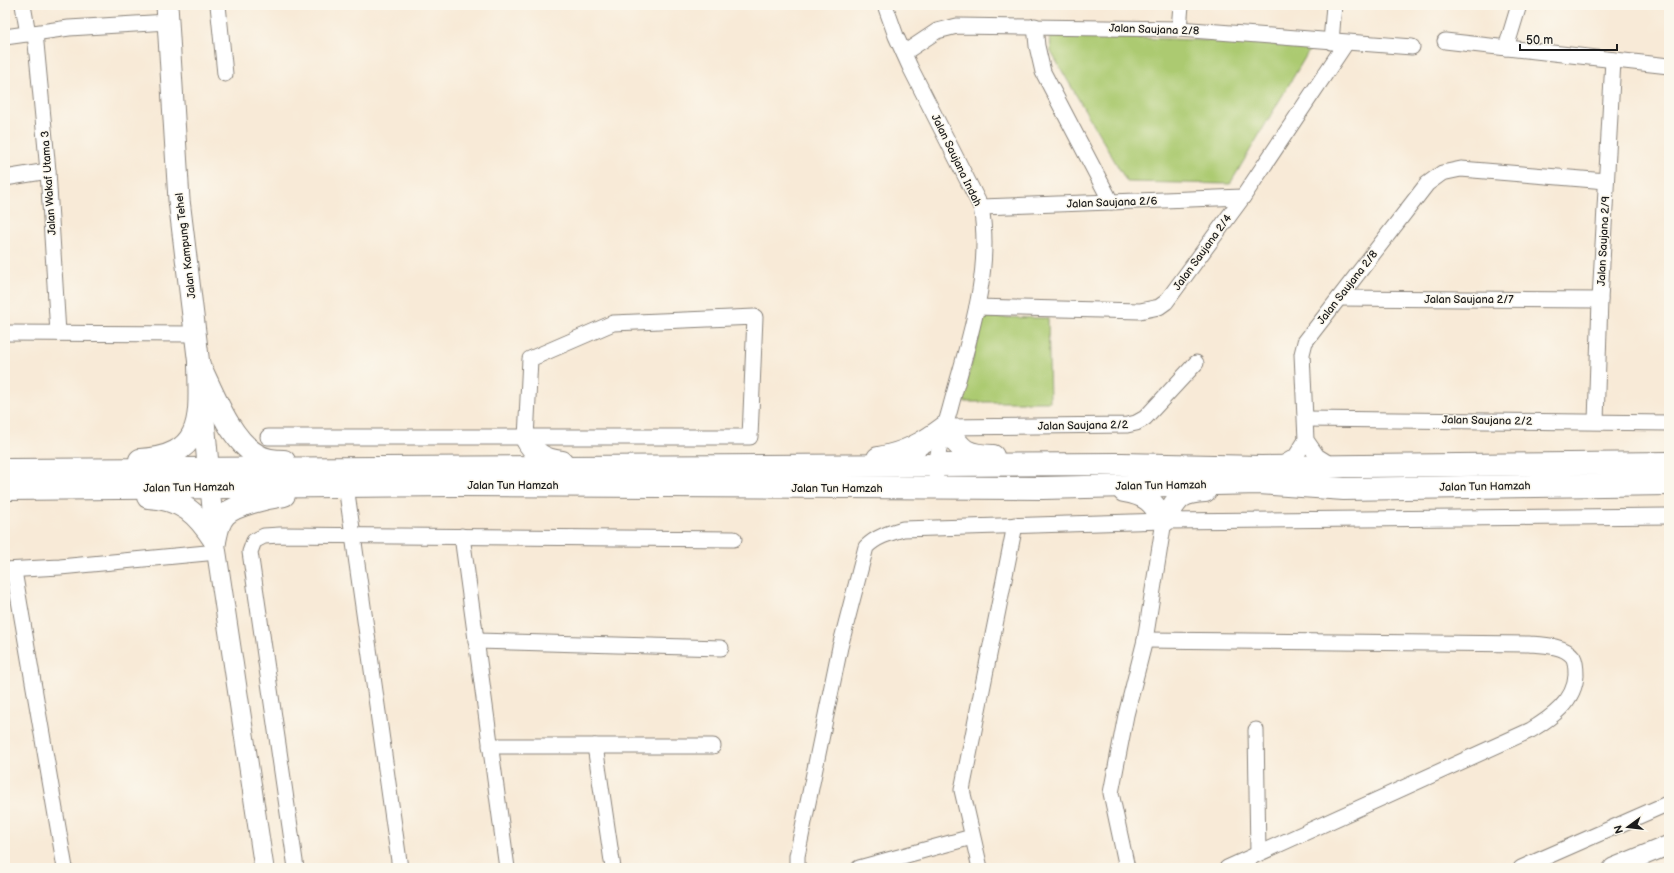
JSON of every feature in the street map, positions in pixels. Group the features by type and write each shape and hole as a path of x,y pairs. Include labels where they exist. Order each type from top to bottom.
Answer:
{"main road":[{"name":"Jalan Kampung Tehel","path":"167,13 179,200 199,365 209,478"},
{"path":"199,365 227,423 257,455 270,460 366,470"},
{"path":"5,479 167,456 190,439 196,429 200,413 199,365"},
{"path":"778,466 889,456 909,450 925,442 945,427 966,452 974,455 1098,465"},
{"path":"442,469 507,458 517,451 526,438 531,448 538,456 551,461 616,467"},
{"name":"Jalan Tun Hamzah","path":"5,479 209,478 366,470 616,467 1098,465 1278,467 1669,463"},
{"name":"Jalan Tun Hamzah","path":"209,478 337,486 1042,488 1259,483 1344,489 1669,484"},
{"path":"5,479 154,497 174,501 189,510 202,521 216,546"},
{"path":"216,546 218,525 225,514 239,507 274,497 337,486"},
{"path":"1042,488 1126,491 1146,497 1155,504 1164,521 1177,501 1185,493 1236,490 1344,489"}],"street":[{"name":"Jalan Wakaf Utama 3","path":"23,5 31,33 48,171 58,333"},
{"path":"218,5 225,74"},
{"name":"Jalan Saujana Indah","path":"885,5 904,53 981,207 985,238 984,259 977,307 939,446 936,466 936,488"},
{"path":"1179,29 1181,5"},
{"path":"1331,42 1334,5"},
{"path":"1506,48 1519,5"},
{"path":"5,36 167,13"},
{"path":"1035,26 1037,46 1043,72 1111,202"},
{"name":"Jalan Saujana 2/8","path":"904,53 937,31 946,27 1035,26 1179,29 1331,42 1412,47"},
{"path":"1445,40 1669,66"},
{"name":"Jalan Saujana 2/4","path":"977,307 1140,312 1159,307 1166,302 1242,197 1346,43"},
{"name":"Jalan Saujana 2/9","path":"1596,421 1600,300 1613,60"},
{"name":"Jalan Saujana 2/8","path":"1306,440 1302,354 1305,342 1427,184 1442,173 1461,169 1606,181"},
{"path":"5,178 48,171"},
{"name":"Jalan Saujana 2/6","path":"981,207 1242,197"},
{"name":"Jalan Saujana 2/7","path":"1339,298 1600,300"},
{"path":"268,437 526,438 750,437 754,317 613,323 530,359 526,438"},
{"path":"5,333 195,334"},
{"name":"Jalan Saujana 2/2","path":"945,427 1127,425 1136,423 1145,418 1196,363"},
{"name":"Jalan Saujana 2/2","path":"1306,419 1669,423"},
{"path":"1278,467 1296,456 1306,440 1316,456 1333,466"},
{"path":"209,478 216,546 264,868"},
{"path":"337,486 353,535 400,868"},
{"path":"797,868 797,856 840,647 866,547 872,540 889,533 903,529 1164,521 1669,516"},
{"path":"1127,868 1111,793 1126,715 1145,640 1164,521"},
{"path":"980,868 962,790 963,780 1015,526"},
{"path":"296,868 250,552 254,541 264,536 280,535 734,539"},
{"path":"462,536 507,868"},
{"path":"65,868 10,571 216,546"},
{"path":"1145,640 1547,645 1561,649 1572,656 1577,667 1576,680 1572,693 1564,704 1547,720 1530,730 1227,868"},
{"path":"476,641 721,648"},
{"path":"1256,730 1258,854"},
{"path":"490,746 713,746"},
{"path":"595,746 613,868"},
{"path":"1521,868 1669,803"},
{"path":"859,868 972,837"},
{"path":"1612,868 1669,844"}],"green space":[{"path":"1050,35 1313,44 1230,184 1127,182 1051,52"},
{"path":"984,317 1048,318 1050,402 961,402"}]}
